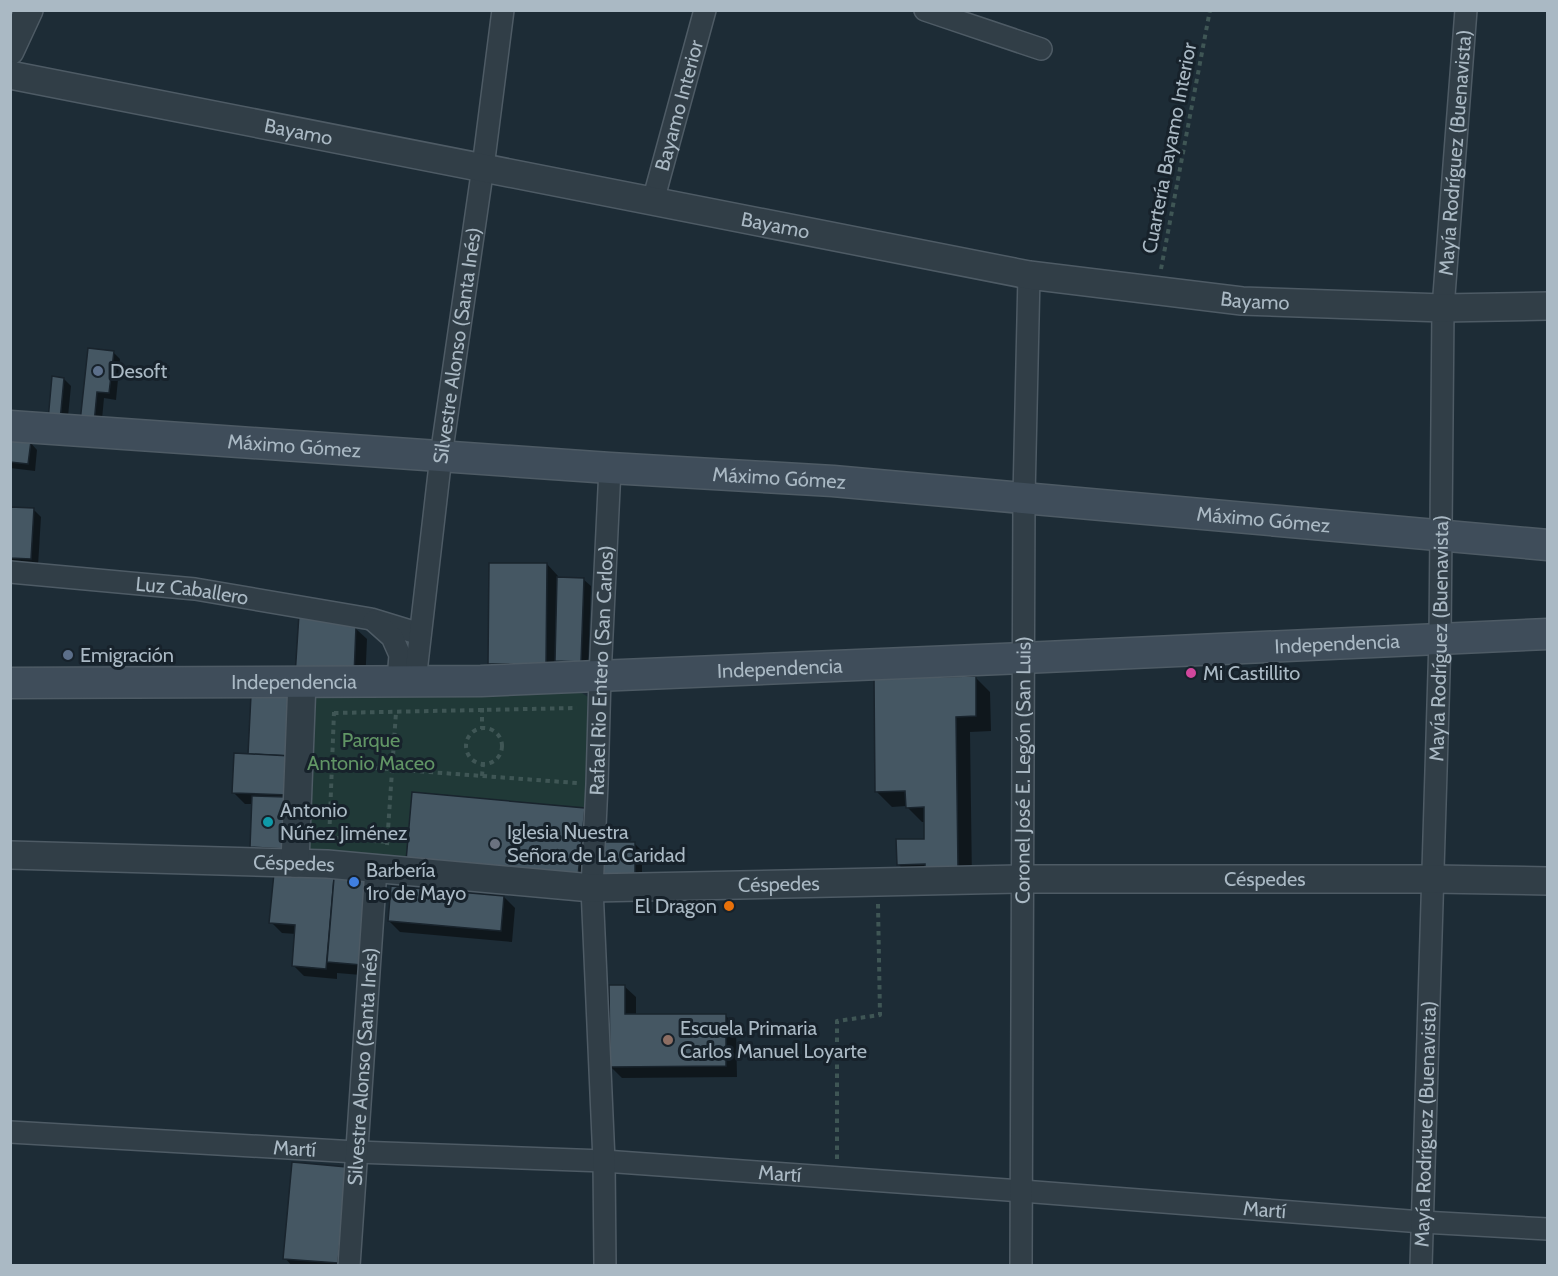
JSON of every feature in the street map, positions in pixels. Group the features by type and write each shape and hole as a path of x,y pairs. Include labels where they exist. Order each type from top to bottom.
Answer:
{"main road":[{"name":"Máximo Gómez","path":"10,426 610,468 833,481 1548,545"},
{"name":"Independencia","path":"10,683 407,681 600,677 1548,634"}],"street":[{"path":"10,51 29,10"},
{"name":"Silvestre Alonso (Santa Inés)","path":"407,681 420,634 441,456 483,167 502,10"},
{"name":"Bayamo Interior","path":"653,201 705,10"},
{"path":"925,10 1041,49"},
{"name":"Mayía Rodríguez (Buenavista)","path":"1421,1266 1440,639 1443,308 1466,10"},
{"name":"Bayamo","path":"10,75 1029,275 1242,301 1443,308 1548,306"},
{"name":"Coronel José E. Legón (San Luis)","path":"1021,1266 1024,497 1029,275"},
{"name":"Rafael Rio Entero (San Carlos)","path":"605,1266 604,1161 592,888 610,468"},
{"name":"Luz Caballero","path":"10,572 195,589 371,619 420,634"},
{"path":"371,619 392,637 407,681"},
{"path":"295,863 302,681"},
{"name":"Céspedes","path":"10,855 327,864 592,888 1023,879 1548,880"},
{"name":"Silvestre Alonso (Santa Inés)","path":"349,1266 356,1152 380,869"},
{"name":"Martí","path":"10,1132 356,1152 604,1161 1422,1222 1548,1229"}],"path":[{"name":"Cuartería Bayamo Interior","path":"1157,291 1210,10"},
{"path":"327,864 335,681"},
{"path":"380,869 387,842 396,712 407,681"},
{"path":"333,713 599,708"},
{"path":"486,728 500,738 501,750 494,760 483,764 472,760 466,750 466,745 470,734 486,728"},
{"path":"299,763 597,784"},
{"path":"483,764 483,776"},
{"path":"329,837 387,842"},
{"path":"837,1178 837,1021 880,1015 878,881"}],"green space":[{"name":"Parque Antonio Maceo","path":"573,687 588,697 585,808 413,792 406,861 309,856 315,695"}],"building":[{"name":"Desoft","path":"88,348 114,351 109,393 97,392 94,424 80,422"},
{"path":"52,376 64,378 60,421 48,420"},
{"path":"10,439 31,441 28,464 10,462"},
{"path":"10,507 34,508 31,559 10,558"},
{"path":"489,563 547,563 546,664 488,664"},
{"path":"557,577 584,578 581,662 555,661"},
{"path":"299,614 356,626 354,676 295,676"},
{"path":"976,676 976,716 956,717 958,867 925,867 925,864 897,865 896,839 924,839 924,807 906,808 905,791 875,792 874,678"},
{"path":"251,695 292,697 290,756 248,754"},
{"path":"234,753 291,756 289,795 232,793"},
{"name":"Iglesia Nuestra Señora de La Caridad","path":"412,792 585,808 578,876 406,861"},
{"name":"Antonio Núñez Jiménez","path":"252,796 287,797 284,849 250,847"},
{"path":"603,842 635,842 635,876 603,876"},
{"path":"274,873 334,878 326,969 292,966 295,925 269,923"},
{"path":"334,878 370,881 362,965 327,962"},
{"path":"391,886 504,896 501,931 388,921"},
{"name":"Escuela Primaria Carlos Manuel Loyarte","path":"609,985 625,985 625,1014 726,1014 726,1066 610,1067"},
{"path":"292,1162 347,1167 338,1263 283,1259"}],"place":[{"name":"Desoft","path":"98,371"},
{"name":"Emigración","path":"68,655"},
{"name":"Mi Castillito","path":"1191,673"},
{"name":"Antonio Núñez Jiménez","path":"268,822"},
{"name":"Iglesia Nuestra Señora de La Caridad","path":"495,844"},
{"name":"Barbería 1ro de Mayo","path":"354,882"},
{"name":"El Dragon","path":"729,906"},
{"name":"Escuela Primaria Carlos Manuel Loyarte","path":"668,1040"}]}
